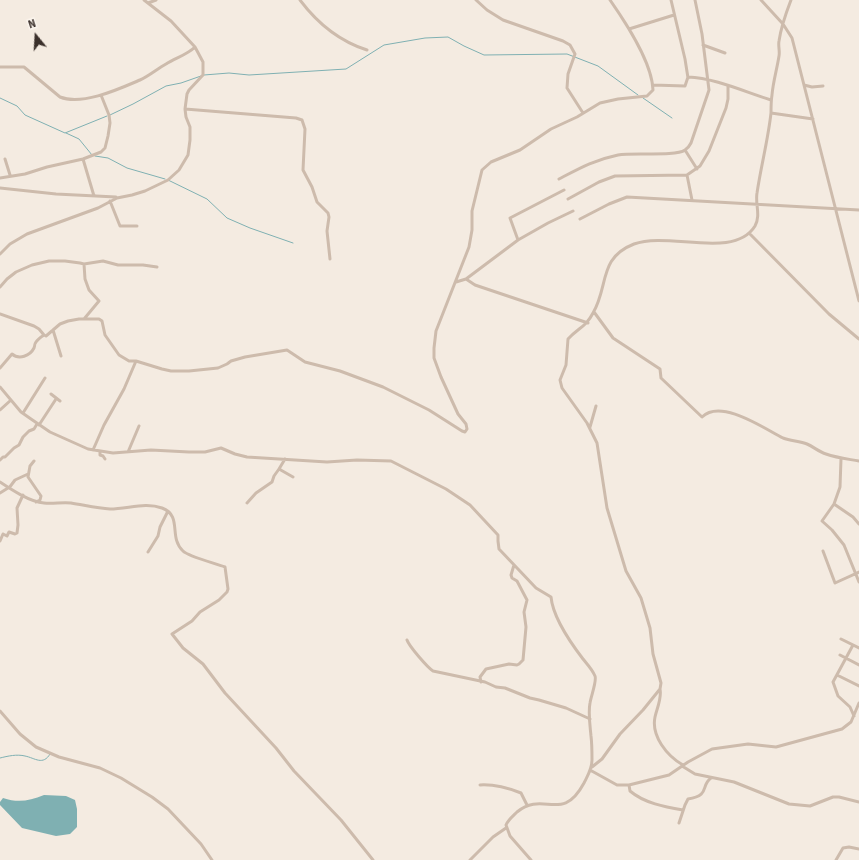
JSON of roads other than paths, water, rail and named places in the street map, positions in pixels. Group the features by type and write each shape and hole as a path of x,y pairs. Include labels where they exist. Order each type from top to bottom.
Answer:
{"street":[{"path":"0,254 10,244 28,234 98,208 117,198 132,195 161,185 179,170 188,155 190,127 185,109 187,94 203,75 203,62 194,47 171,21 144,0"},
{"path":"148,3 156,0"},
{"path":"300,0 319,23 351,45 367,50"},
{"path":"476,0 487,10 504,20 570,45 574,54 568,74 567,88 583,113"},
{"path":"0,368 12,354 18,357 27,356 34,349 36,342 48,335 64,322 84,319 101,319 105,334 119,355 129,361 136,361 166,370 200,371 218,368 231,361 245,357 287,350 305,362 340,371 383,387 429,410 465,432 467,429 466,424 458,414 447,391 433,353 436,331 469,247 472,230 472,211 482,170 491,162 520,150 557,126 600,103 609,100 647,96 653,90 648,65 629,29 610,0"},
{"path":"653,85 685,86 688,78 671,0"},
{"path":"559,179 584,165 604,158 630,154 671,154 685,150 691,142 708,90 703,45 695,0"},
{"path":"761,0 783,24 792,38 859,300"},
{"path":"791,0 779,41 779,54 771,100 771,113 756,196 758,203 757,221 749,233 742,239 733,242 716,243 654,240 623,249 612,260 606,272 599,301 588,323 568,339 566,346 566,365 560,380 562,388 590,427 598,448 605,496 611,521 626,571 642,598 661,679 660,702 655,721 655,730 666,752 695,774 734,782 789,804 810,806 833,797 859,802"},
{"path":"629,29 674,14"},
{"path":"703,45 725,53"},
{"path":"190,52 194,47"},
{"path":"0,67 24,67 60,97 67,100 101,95 141,80 164,64 190,52 197,52"},
{"path":"688,78 707,79 771,100"},
{"path":"804,85 812,87 823,86"},
{"path":"568,199 599,182 615,176 687,175 697,170 703,162 720,126 728,99 728,86"},
{"path":"0,178 25,174 82,159 101,152 105,148 108,136 109,115 101,95"},
{"path":"185,109 296,118 302,120 305,129 303,170 312,187 317,202 328,213 329,217 327,231 330,259"},
{"path":"771,113 813,119"},
{"path":"685,150 697,170"},
{"path":"5,159 10,176"},
{"path":"82,159 94,196"},
{"path":"687,175 692,200"},
{"path":"0,188 117,198"},
{"path":"518,240 510,218 564,190"},
{"path":"580,219 609,204 627,197 758,203 859,210"},
{"path":"110,201 120,226 137,226"},
{"path":"456,282 466,279 518,240 573,211"},
{"path":"749,233 829,314 859,338"},
{"path":"0,287 16,272 40,262 65,261 84,264 103,261 118,265 143,265 157,267"},
{"path":"84,264 85,279 89,290 99,301 84,319"},
{"path":"466,279 475,285 588,323"},
{"path":"594,312 613,338 660,369 661,378 702,417 707,413 714,411 740,416 751,420 788,440 806,443 821,452 841,459 859,461"},
{"path":"0,314 34,326 39,329 44,336"},
{"path":"53,330 61,356"},
{"path":"93,450 104,425 124,389 136,361"},
{"path":"23,413 46,378"},
{"path":"0,387 23,413 50,432 68,441 100,452 113,453 151,450 205,452 221,448 247,457 327,462 386,460 394,462 446,489 470,505 498,535 500,549 514,565 536,588 552,597 553,609 559,622 572,644 594,675 596,679 589,707 591,769"},
{"path":"0,460 19,444 29,431 34,429 58,400 51,394"},
{"path":"0,410 11,400"},
{"path":"590,427 596,406"},
{"path":"128,452 139,426"},
{"path":"100,452 100,455 105,459"},
{"path":"247,503 256,493 272,482 274,476 285,459"},
{"path":"841,459 840,487 834,504 822,518 822,521 832,530 844,545 859,582"},
{"path":"34,461 30,466 28,474 30,481 41,496 40,500 36,502"},
{"path":"279,470 293,477"},
{"path":"0,493 9,488 15,480 28,474"},
{"path":"0,482 36,502 53,504 69,503 110,509 152,506 160,507 168,511 172,517 176,525 174,536 180,548 184,552 225,567 228,589 224,596 204,609 192,621 172,634 183,648 203,664 225,692 276,748 294,771 341,820 373,860"},
{"path":"0,541 3,534 7,536 9,532 15,534 17,533 17,508 23,495"},
{"path":"834,504 853,517 859,524"},
{"path":"148,552 158,536 160,526 168,511"},
{"path":"823,551 835,583 859,572"},
{"path":"481,682 480,678 486,669 516,665 523,660 526,627 524,612 527,600 517,582 512,578 511,575 514,565"},
{"path":"841,639 859,648"},
{"path":"407,640 426,666 433,671 458,675 496,687 505,688 530,698 566,708 590,719"},
{"path":"853,645 834,682 838,696 850,708 854,716"},
{"path":"840,655 859,665"},
{"path":"837,675 859,686"},
{"path":"531,860 510,836 506,828 507,822 528,805 538,803 558,805 569,801 577,795 591,769 602,759 620,734 632,724 660,689"},
{"path":"591,769 617,785 629,786 669,775 712,749 748,744 776,747 837,731 846,727 851,722 859,704"},
{"path":"0,711 20,734 36,746 59,757 105,770 156,799 168,809 201,844 212,860"},
{"path":"679,823 688,799 697,797 703,793 708,781 711,778"},
{"path":"480,785 489,784 500,786 521,793 528,805"},
{"path":"629,786 630,791 635,795 659,805 683,810"},
{"path":"471,860 493,837 506,828"},
{"path":"836,860 843,848 859,848"}],"water":[{"path":"44,795 66,796 75,800 77,809 77,827 70,834 56,836 22,828 0,805 3,798 24,801"}],"waterway":[{"path":"204,75 229,73 249,75 346,69 384,45 425,38 448,37 484,55 567,54 598,66 638,95"},
{"path":"110,115 166,86 181,83 201,76"},
{"path":"0,98 17,106 25,115 65,133 107,116"},
{"path":"643,98 672,118"},
{"path":"66,133 79,139 92,155"},
{"path":"95,156 108,158 127,168 165,179"},
{"path":"168,180 207,199 227,218 250,228 293,243"},
{"path":"0,758 19,755 45,760 50,754"}]}
